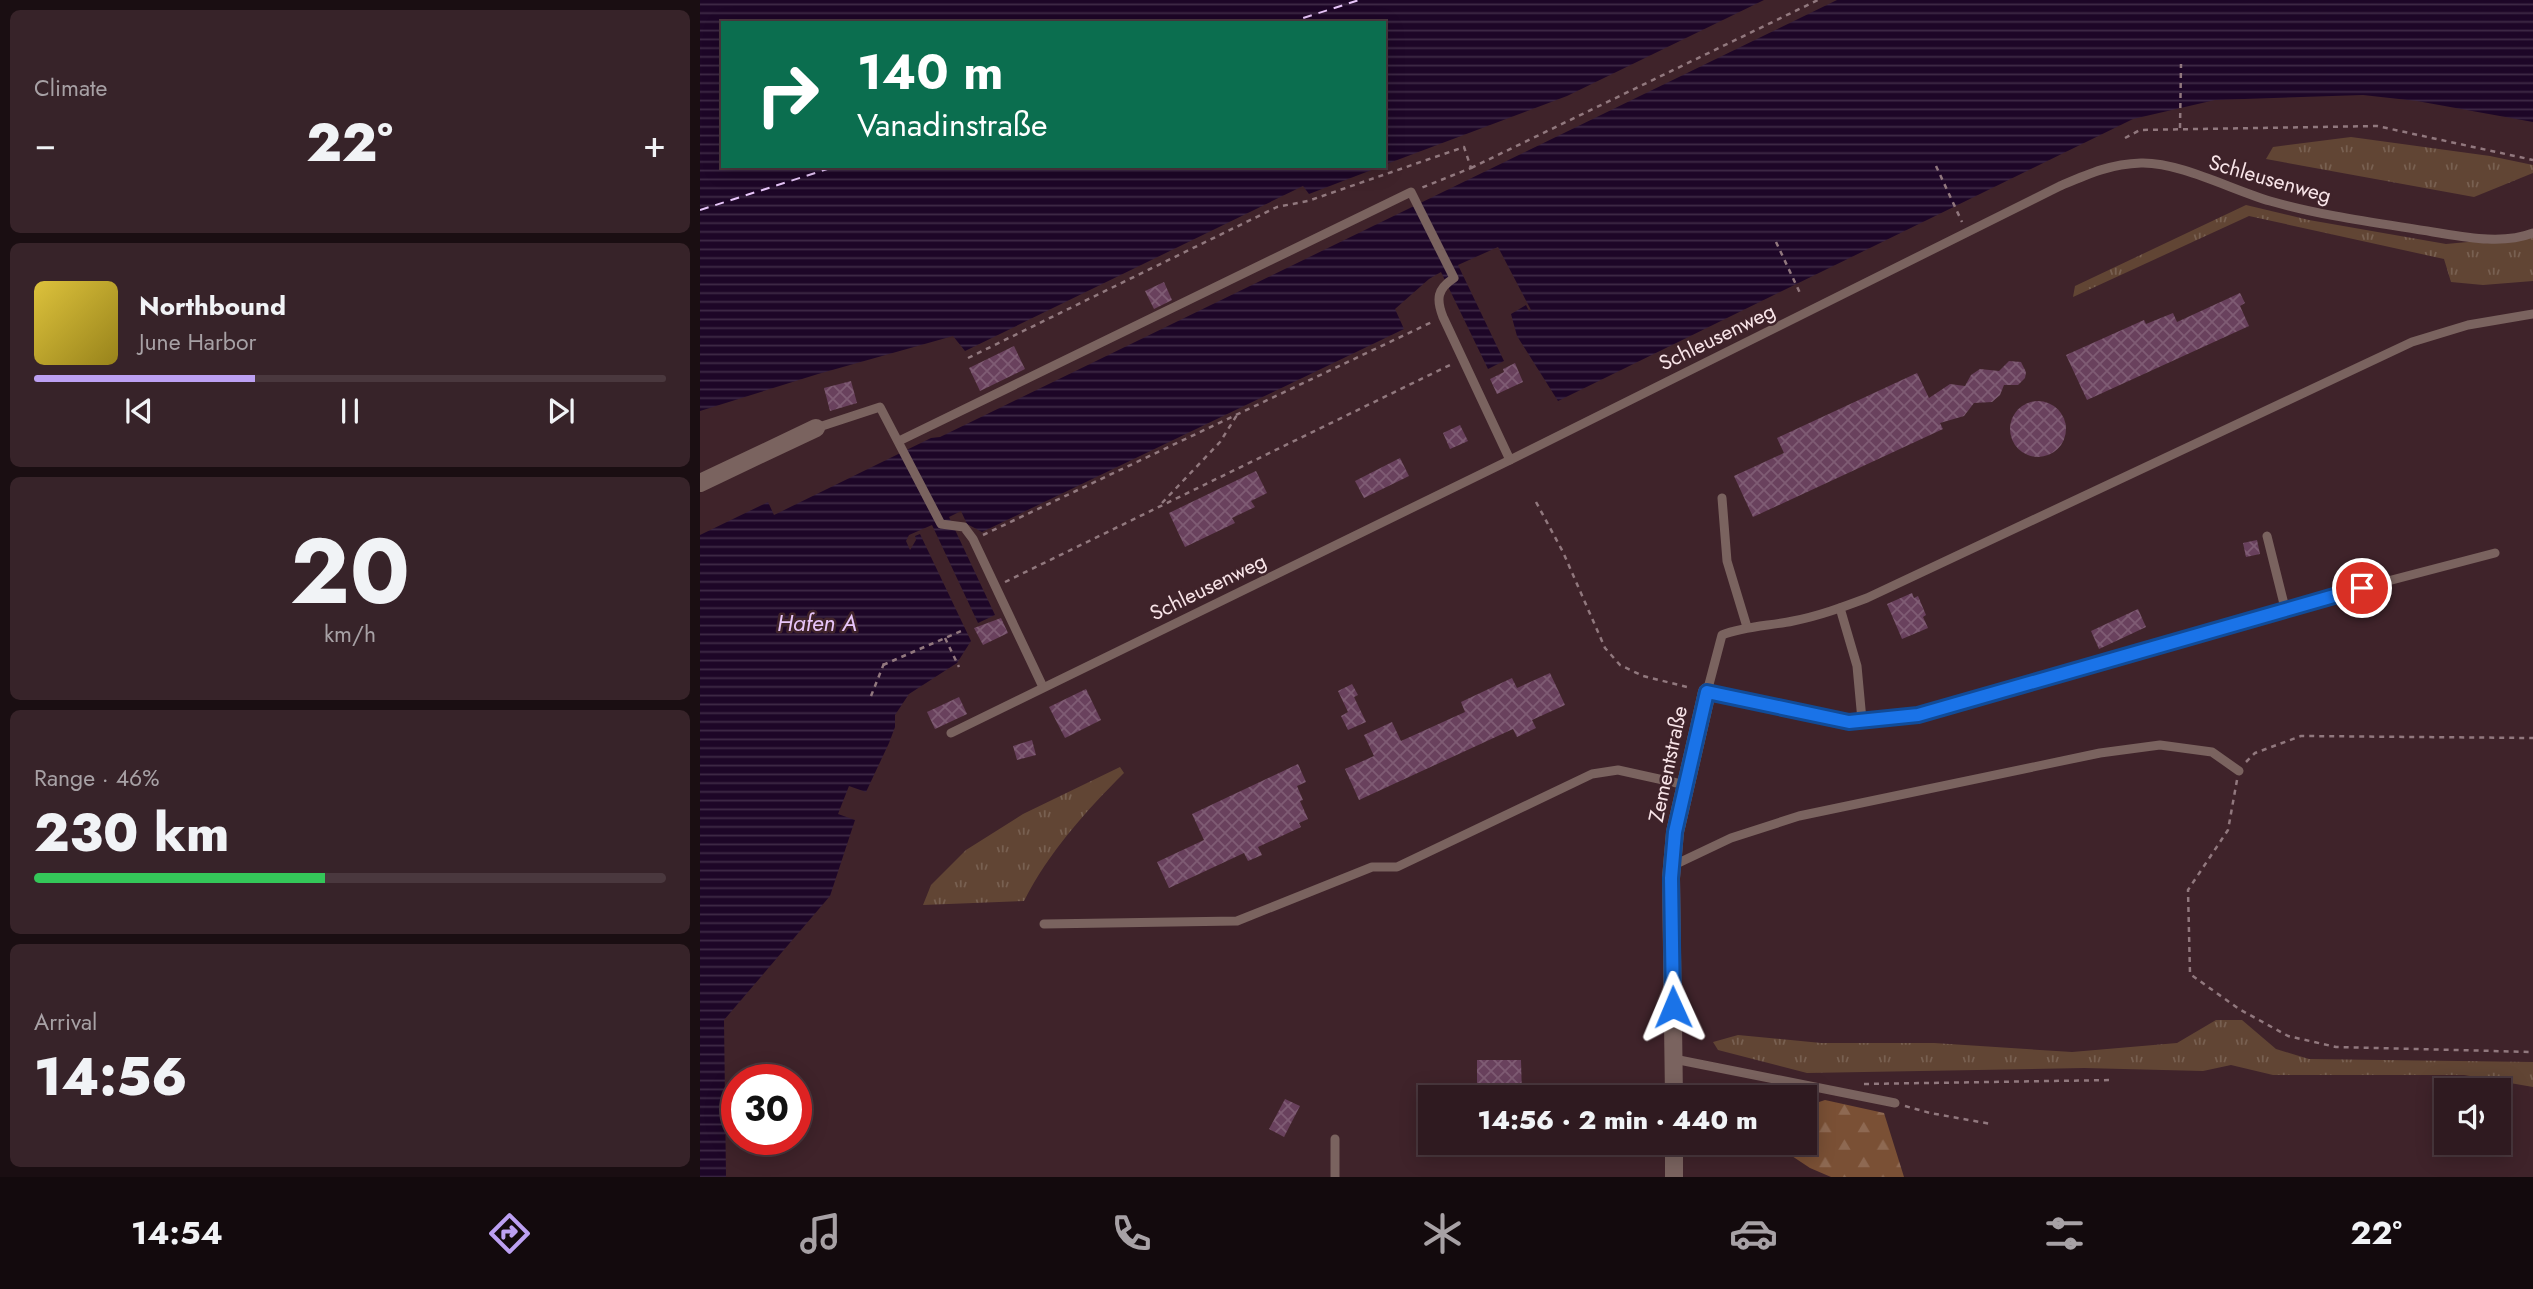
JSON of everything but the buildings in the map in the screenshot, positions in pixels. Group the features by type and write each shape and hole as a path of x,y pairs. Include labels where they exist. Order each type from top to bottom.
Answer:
{"street":[{"path":"700,483 816,428"},
{"name":"Zementstraße","path":"1674,1085 1672,866 1675,832 1707,692"},
{"path":"1674,1155 1674,1177"}],"lane":[{"name":"Schleusenweg","path":"951,733 2103,167 2144,163 2173,168 2269,201 2342,217 2465,237 2520,239 2533,233"},
{"path":"900,441 1411,192 1454,278 1440,290 1437,301 1510,460"},
{"path":"2496,553 2285,608 1918,715 1849,722 1707,692 1722,635 1747,627 1792,621 1867,598 2412,342 2468,325 2533,314"},
{"path":"816,428 880,407 941,524 964,527 974,540 1043,687"},
{"path":"1722,498 1727,561 1747,627"},
{"path":"2267,536 2285,608"},
{"path":"1840,608 1857,666 1862,720"},
{"path":"1672,866 1731,838 1799,816 2101,753 2160,745 2212,752 2239,771"},
{"path":"1044,924 1237,921 1372,867 1396,867 1592,774 1618,769 1686,785"},
{"path":"1674,1059 1895,1103"},
{"path":"1335,1139 1335,1177"}],"path":[{"path":"1411,192 1471,168 1818,0"},
{"path":"2180,128 2181,64"},
{"path":"2125,138 2140,130 2377,126 2533,160"},
{"path":"968,358 1277,207 1308,201 1464,147 1471,168"},
{"path":"1936,166 1962,222"},
{"path":"1776,242 1800,293"},
{"path":"974,540 1443,317"},
{"path":"996,587 1462,359"},
{"path":"1160,506 1220,442 1237,415"},
{"path":"1536,502 1563,552 1605,648 1620,665 1643,676 1707,692"},
{"path":"883,665 961,631"},
{"path":"945,637 959,667"},
{"path":"871,696 885,661"},
{"path":"2533,738 2301,736 2255,753 2239,771 2228,830 2188,890 2190,974 2239,1009 2288,1036 2336,1047 2533,1052"},
{"path":"1860,1084 2113,1080"},
{"path":"1895,1103 1930,1113 1991,1124"}],"green space":[{"path":"2351,137 2490,156 2533,165 2533,173 2474,197 2266,159 2273,147"},
{"path":"2246,205 2309,220 2446,244 2533,236 2533,281 2483,285 2451,282 2444,259 2249,216 2073,297 2075,286"},
{"path":"1120,767 1124,773 1069,833 1024,901 923,905 931,885 966,850 1023,814"},
{"path":"2216,1020 2242,1020 2276,1049 2309,1059 2533,1062 2533,1087 2511,1083 2511,1078 2464,1075 2273,1075 2231,1065 2203,1071 2084,1068 1807,1073 1718,1050 1713,1042 1738,1035 1821,1043 1934,1043 2072,1052 2177,1043"},
{"path":"1825,1100 1884,1113 1904,1177 1831,1177 1810,1168 1790,1155 1817,1155 1817,1103"}],"water":[{"path":"700,0 1764,0 1567,96 1386,164 1386,21 721,21 721,168 1377,168 1309,194 1303,186 965,351 953,336 700,411"},
{"name":"Hafen A","path":"1837,0 2533,0 2533,122 2417,101 2363,95 2215,100 2133,119 1558,401 1517,336 1511,314 1526,305 1529,311 1531,310 1498,247 1458,265 1504,361 1488,369 1441,272 1395,309 1404,329 982,532 967,524 961,511 949,517 995,615 978,623 932,525 909,535 906,541 910,550 916,540 915,536 920,534 971,641 957,663 909,694 895,715 895,727 889,743 866,792 849,786 838,814 855,820 830,896 724,1020 721,1155 726,1155 726,1177 700,1177 700,535 768,502 774,515 931,438 940,437"}],"ferry route":[{"path":"1294,21 1359,0"},
{"path":"700,210 831,168"}],"route":[{"path":"1673,1007 1671,878 1675,832 1707,692 1849,722 1918,715 2362,588"}]}
